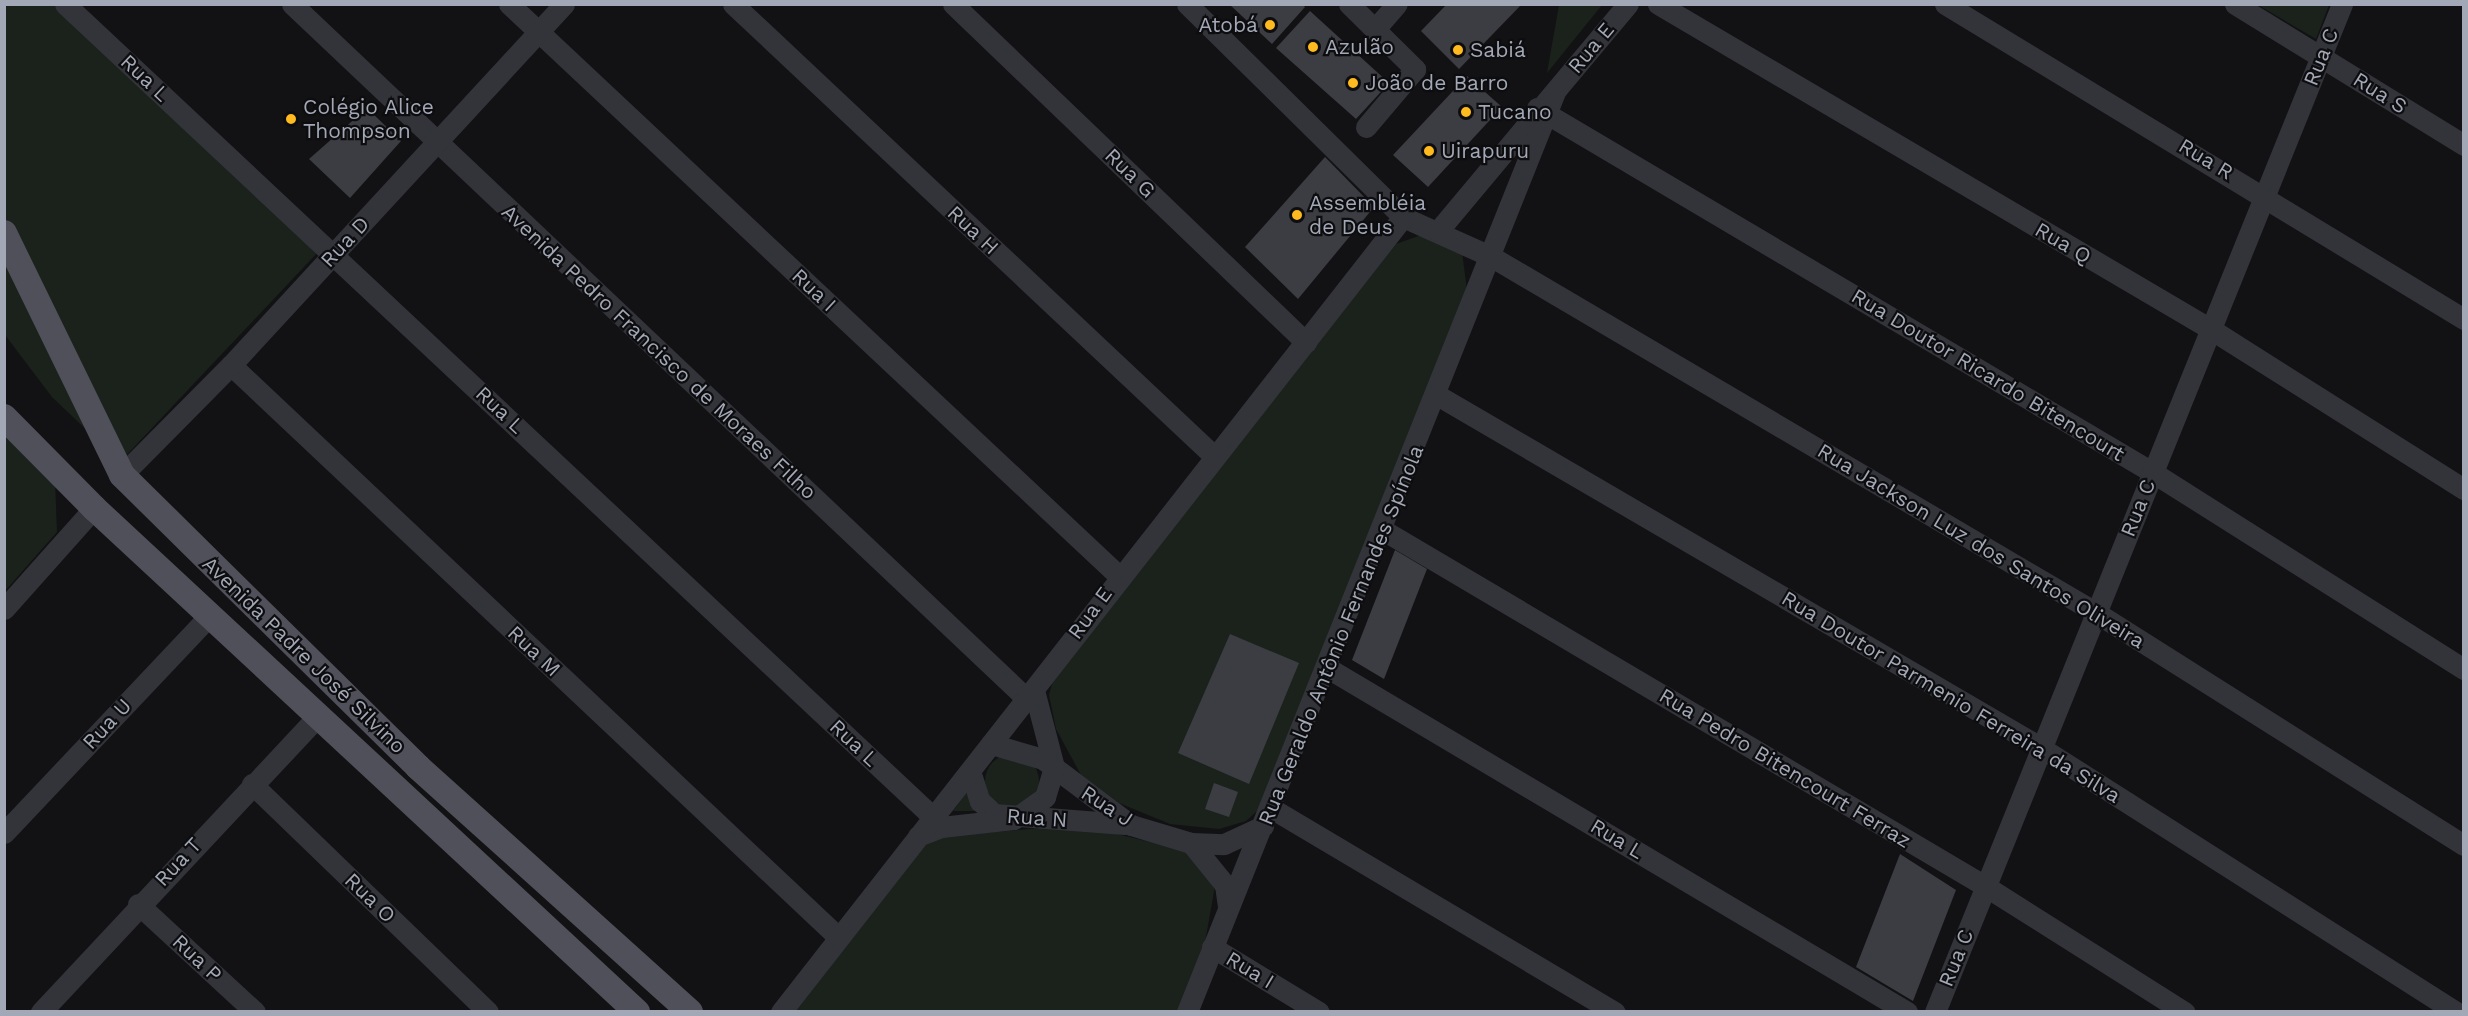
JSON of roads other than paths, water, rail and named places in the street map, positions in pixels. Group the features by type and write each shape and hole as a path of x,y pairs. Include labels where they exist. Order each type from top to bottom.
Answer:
{"main road":[{"name":"Avenida Padre José Silvino","path":"4,233 12,258 122,475 418,766 690,1011"},
{"name":"Avenida Padre José Silvino","path":"4,417 94,508 637,1011"}],"street":[{"name":"Rua L","path":"65,4 334,253 933,817"},
{"name":"Avenida Pedro Francisco de Moraes Filho","path":"292,4 437,143 1031,694"},
{"name":"Rua I","path":"509,4 1118,575"},
{"name":"Rua D","path":"122,475 231,365 564,4"},
{"name":"Rua H","path":"733,4 1213,455"},
{"name":"Rua G","path":"953,4 1306,342"},
{"path":"1187,4 1403,217"},
{"path":"1349,4 1415,69 1366,127"},
{"path":"1375,29 1396,4"},
{"name":"Rua E","path":"1438,231 1543,111 1554,92 1628,4"},
{"name":"Rua Q","path":"1658,4 2209,328 2463,489"},
{"name":"Rua R","path":"1945,4 2264,194 2463,319"},
{"name":"Rua S","path":"2235,4 2463,145"},
{"name":"Rua C","path":"1935,1011 2209,328 2342,4"},
{"path":"1492,257 1543,111"},
{"name":"Rua Doutor Ricardo Bitencourt","path":"1543,111 2152,472 2463,669"},
{"name":"Rua E","path":"781,1011 1031,694 1118,575 1306,342 1403,217"},
{"name":"Rua Jackson Luz dos Santos Oliveira","path":"1403,217 1492,257 2095,612 2463,845"},
{"name":"Rua Geraldo Antônio Fernandes Spínola","path":"1187,1011 1492,257"},
{"name":"Rua M","path":"231,365 838,937"},
{"name":"Rua Doutor Parmenio Ferreira da Silva","path":"1437,395 2040,747 2456,1011"},
{"path":"4,609 94,508"},
{"name":"Rua Pedro Bitencourt Ferraz","path":"1383,530 1985,886 2184,1011"},
{"name":"Rua U","path":"4,833 210,615"},
{"name":"Rua L","path":"1326,667 1907,1011"},
{"path":"918,836 941,827 1014,819 1045,797 1054,767 1031,694"},
{"name":"Rua T","path":"41,1011 138,904 318,716"},
{"name":"Rua J","path":"991,744 1030,753 1054,767 1131,825 1191,843 1224,844 1267,817"},
{"name":"Rua N","path":"970,771 986,809 1014,819 1131,825"},
{"name":"Rua O","path":"252,784 488,1011"},
{"path":"1267,817 1615,1011"},
{"path":"1191,843 1225,885 1228,906"},
{"name":"Rua P","path":"138,904 255,1011"},
{"name":"Rua I","path":"1212,947 1319,1011"}],"place":[{"name":"Atobá","path":"1270,25"},
{"name":"Azulão","path":"1313,47"},
{"name":"Sabiá","path":"1458,50"},
{"name":"João de Barro","path":"1353,83"},
{"name":"Tucano","path":"1466,112"},
{"name":"Colégio Alice Thompson","path":"291,119"},
{"name":"Uirapuru","path":"1429,151"},
{"name":"Assembléia de Deus","path":"1297,215"}]}
